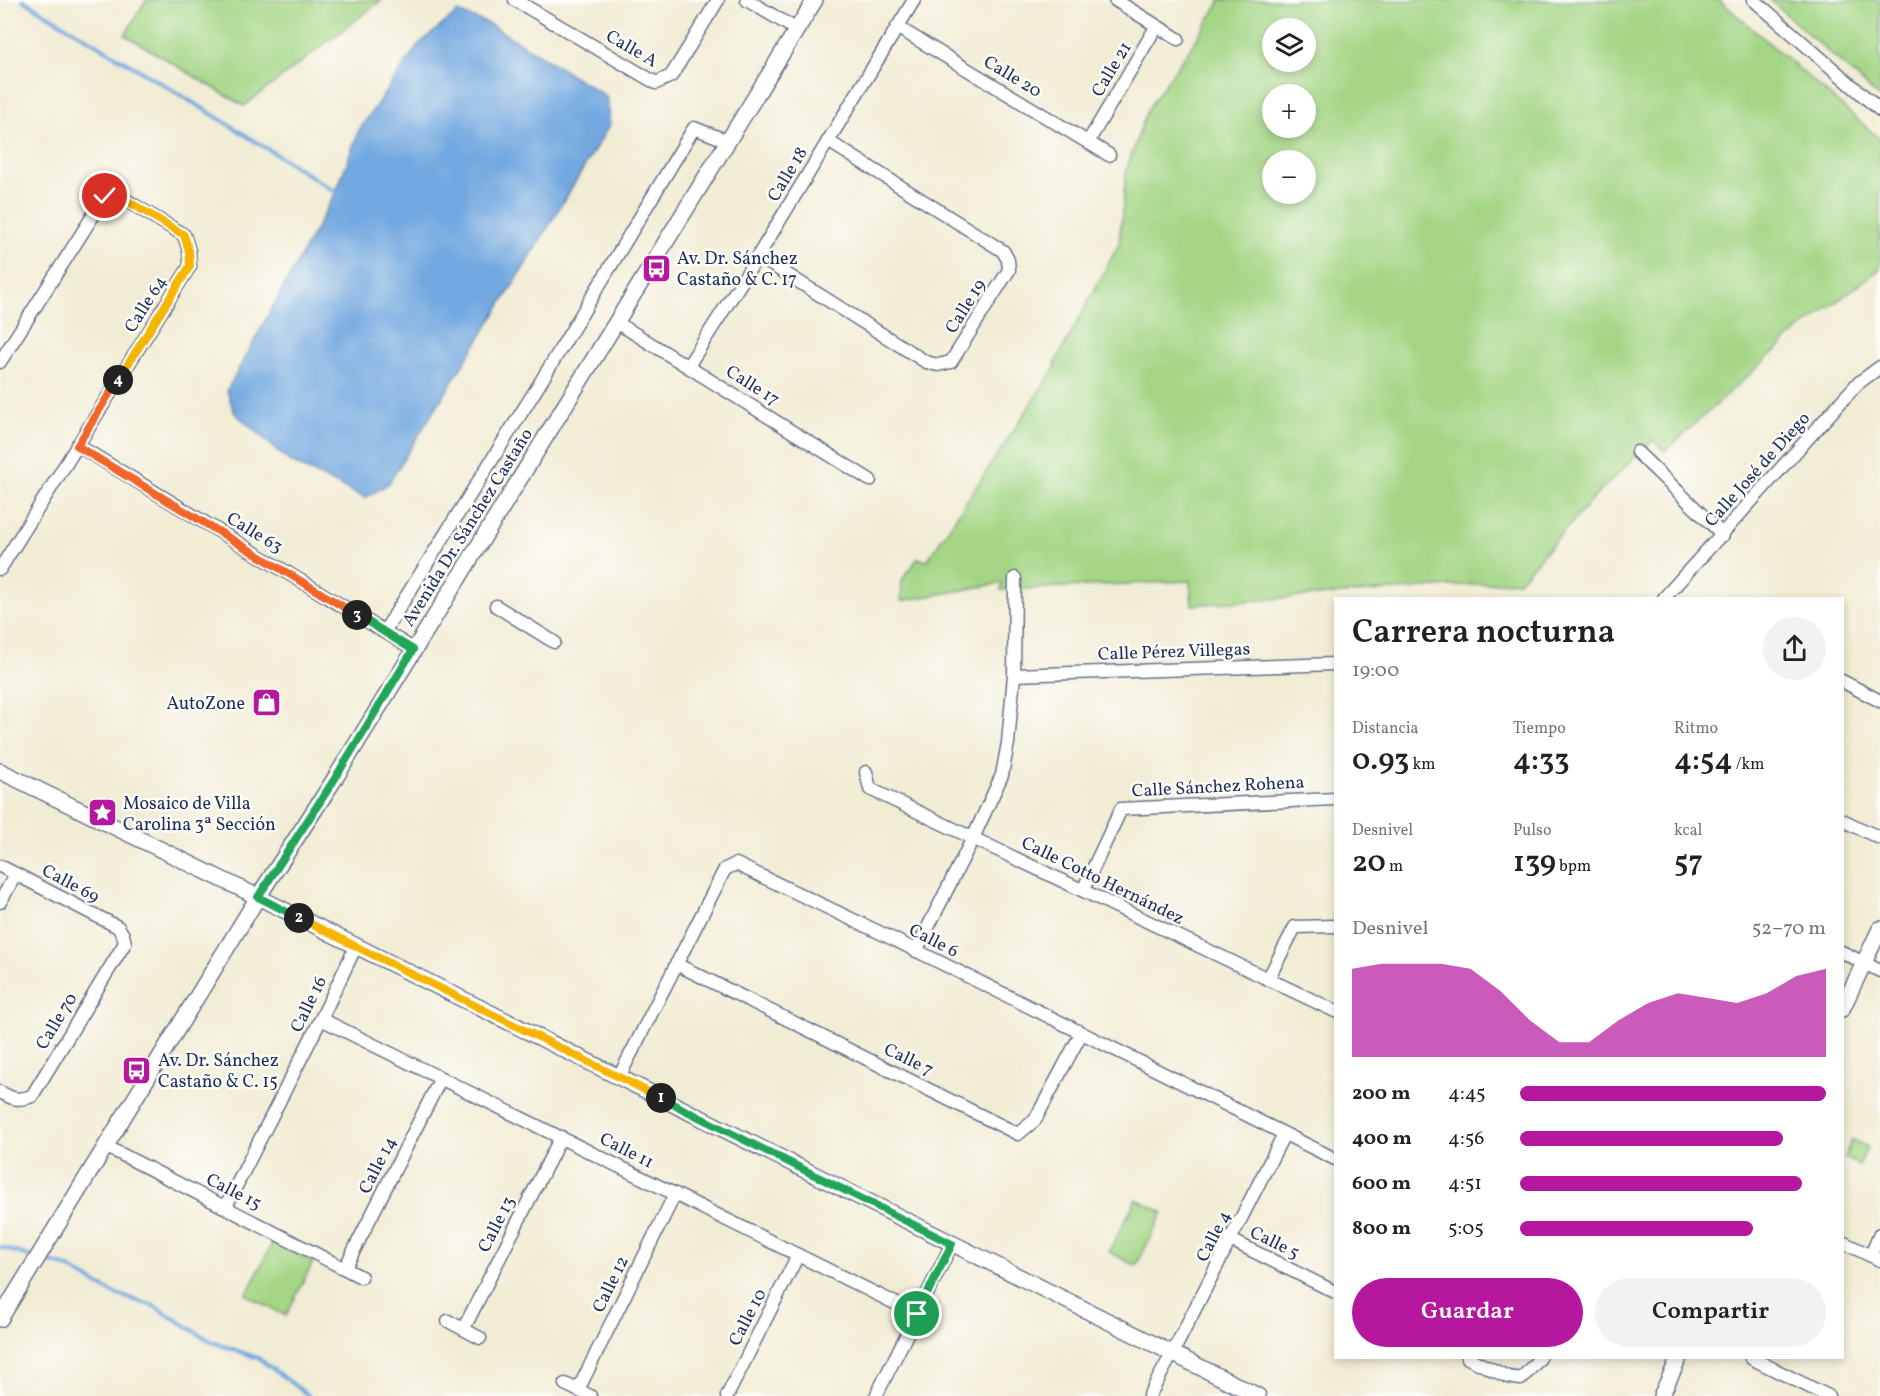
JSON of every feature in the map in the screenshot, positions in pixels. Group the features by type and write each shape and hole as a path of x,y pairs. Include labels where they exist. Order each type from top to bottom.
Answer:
{"street":[{"name":"Calle A","path":"515,0 656,82 671,76 718,0"},
{"path":"747,0 797,30"},
{"name":"Avenida Dr. Sánchez Castaño","path":"0,1319 258,897 334,780 815,0"},
{"name":"Calle 18","path":"688,366 914,0"},
{"path":"1115,0 1178,39"},
{"path":"1754,0 1880,110"},
{"name":"Calle 20","path":"897,27 1109,154"},
{"name":"Calle 21","path":"1088,142 1156,27"},
{"path":"384,632 537,388 694,128 728,141"},
{"name":"Calle 19","path":"758,256 926,362 938,365 951,362 1009,270 1008,260 1003,251 828,141"},
{"name":"Calle 64","path":"0,362 105,196 119,196 184,235 189,251 190,266 0,569"},
{"name":"Calle 17","path":"616,322 870,480"},
{"name":"Calle José de Diego","path":"1665,597 1857,384 1880,367"},
{"name":"Calle 63","path":"77,446 413,650"},
{"path":"1637,452 1723,535"},
{"path":"916,951 1002,775 1008,742 1014,675 1015,578"},
{"path":"496,606 554,642"},
{"name":"Calle Pérez Villegas","path":"1014,675 1334,664"},
{"path":"1844,682 1880,701"},
{"path":"0,771 258,897 1258,1396"},
{"name":"Calle Cotto Hernández","path":"866,772 870,789 1334,1011"},
{"name":"Calle Sánchez Rohena","path":"1083,890 1121,809 1334,799"},
{"path":"1844,821 1880,838"},
{"name":"Calle 6","path":"619,1077 725,869 736,864 1334,1159"},
{"name":"Calle 69","path":"0,866 118,927 123,935"},
{"path":"0,902 16,874"},
{"path":"1268,979 1295,927 1334,926"},
{"path":"1844,1006 1880,929"},
{"name":"Calle 70","path":"0,1092 13,1099 32,1096 124,943 123,935"},
{"name":"Calle 16","path":"226,1206 356,946"},
{"path":"1844,953 1880,970"},
{"name":"Calle 7","path":"676,964 1018,1134 1035,1120 1081,1034"},
{"name":"Calle 11","path":"321,1019 917,1314"},
{"name":"Calle 14","path":"345,1268 441,1078"},
{"name":"Calle 4","path":"1149,1396 1284,1134"},
{"name":"Calle 13","path":"464,1328 561,1137"},
{"name":"Calle 15","path":"107,1146 361,1277"},
{"name":"Calle 12","path":"584,1393 675,1194"},
{"path":"1844,1243 1875,1257 1880,1234"},
{"name":"Calle 5","path":"1231,1240 1334,1292"},
{"path":"876,1396 952,1244"},
{"name":"Calle 10","path":"727,1396 798,1255"},
{"path":"448,1321 480,1338"},
{"path":"1470,1359 1508,1377 1521,1379 1539,1359"},
{"path":"1661,1396 1679,1359"},
{"path":"1753,1359 1810,1392 1828,1396"},
{"path":"565,1384 584,1393"}],"green space":[{"path":"146,0 382,0 244,106 125,35"},
{"path":"1221,0 1719,0 1880,139 1880,269 1795,333 1665,451 1653,440 1601,490 1519,581 1192,605 1190,581 1001,590 1002,583 901,601 902,580 918,558 927,561 1056,366 1055,363 1119,244 1126,171 1147,110"},
{"path":"1770,0 1880,0 1880,98"},
{"path":"1852,1140 1868,1147 1859,1165 1844,1158"},
{"path":"1136,1199 1163,1212 1136,1266 1109,1252"},
{"path":"273,1242 313,1262 286,1316 246,1295"}],"water":[{"path":"458,12 489,24 606,96 610,124 515,282 388,484 365,498 289,461 234,412 227,390 336,192 359,130 419,44"}],"waterway":[{"path":"23,0 336,192"},
{"path":"0,1247 32,1257"},
{"path":"42,1260 65,1266 113,1293 154,1306 212,1342 258,1358 309,1396"}],"place":[{"name":"Av. Dr. Sánchez Castaño & C. 17","path":"656,268"},
{"name":"AutoZone","path":"266,703"},
{"name":"Mosaico de Villa Carolina 3ª Sección","path":"102,813"},
{"name":"Av. Dr. Sánchez Castaño & C. 15","path":"137,1070"}],"route":[{"path":"105,196 119,196 184,235 189,251 190,266 77,446 413,650 334,780 258,897 952,1244 917,1314"}]}
